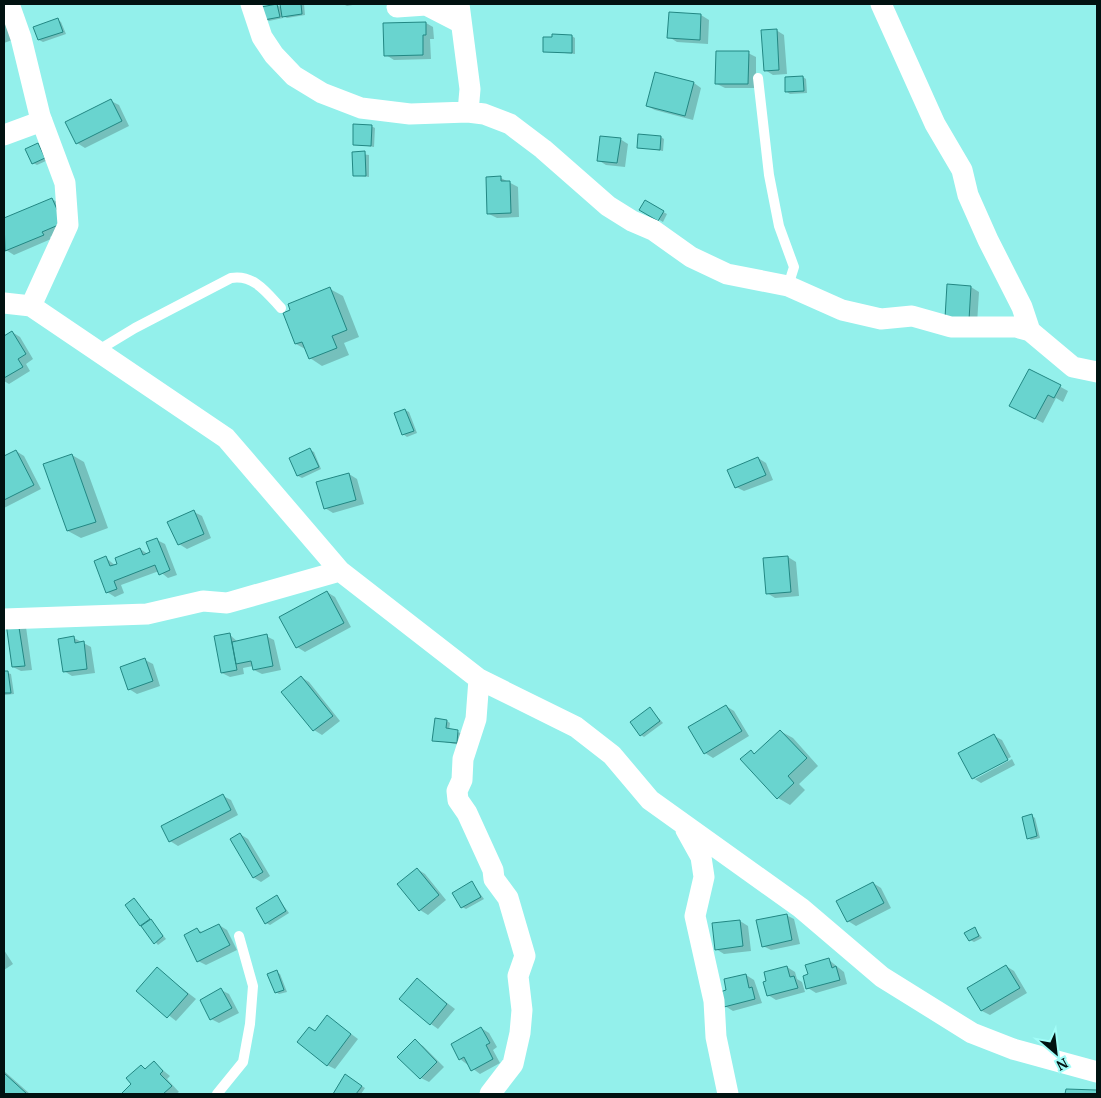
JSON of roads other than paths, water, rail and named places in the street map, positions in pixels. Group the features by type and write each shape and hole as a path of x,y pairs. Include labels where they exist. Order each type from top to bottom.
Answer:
{"street":[{"path":"8,4 21,38 42,121 65,183 68,226 31,306"},
{"path":"250,4 262,37 274,56 294,76 322,93 362,108 410,114 468,112 484,114 510,124 544,149 608,206 632,222 653,230 691,256 727,274 788,286 842,310 881,319 912,316 951,327 1016,327 1030,331 1073,366 1097,372"},
{"path":"881,4 931,115 962,170 968,195 988,240 1022,307 1030,331"},
{"path":"397,7 426,5 460,13 470,89 468,112"},
{"path":"4,135 42,121"},
{"path":"4,303 31,306 226,438 340,570 479,679 576,727 612,755 650,800 802,908 882,977 972,1033 1013,1049 1097,1072"},
{"path":"4,619 146,614 203,601 227,603 340,570"},
{"path":"479,679 476,719 463,759 462,780 457,791 458,800 467,813 492,870 494,879 508,898 525,956 518,976 522,1010 520,1033 513,1064 490,1094"},
{"path":"682,823 702,857 704,877 695,916 714,1001 716,1037 728,1094"}],"lane":[{"path":"758,78 769,175 779,226 794,267 788,286"},
{"path":"97,351 135,328 231,278 242,276 253,280 281,308"},
{"path":"217,1094 243,1062 250,1024 253,986 239,936"}]}
